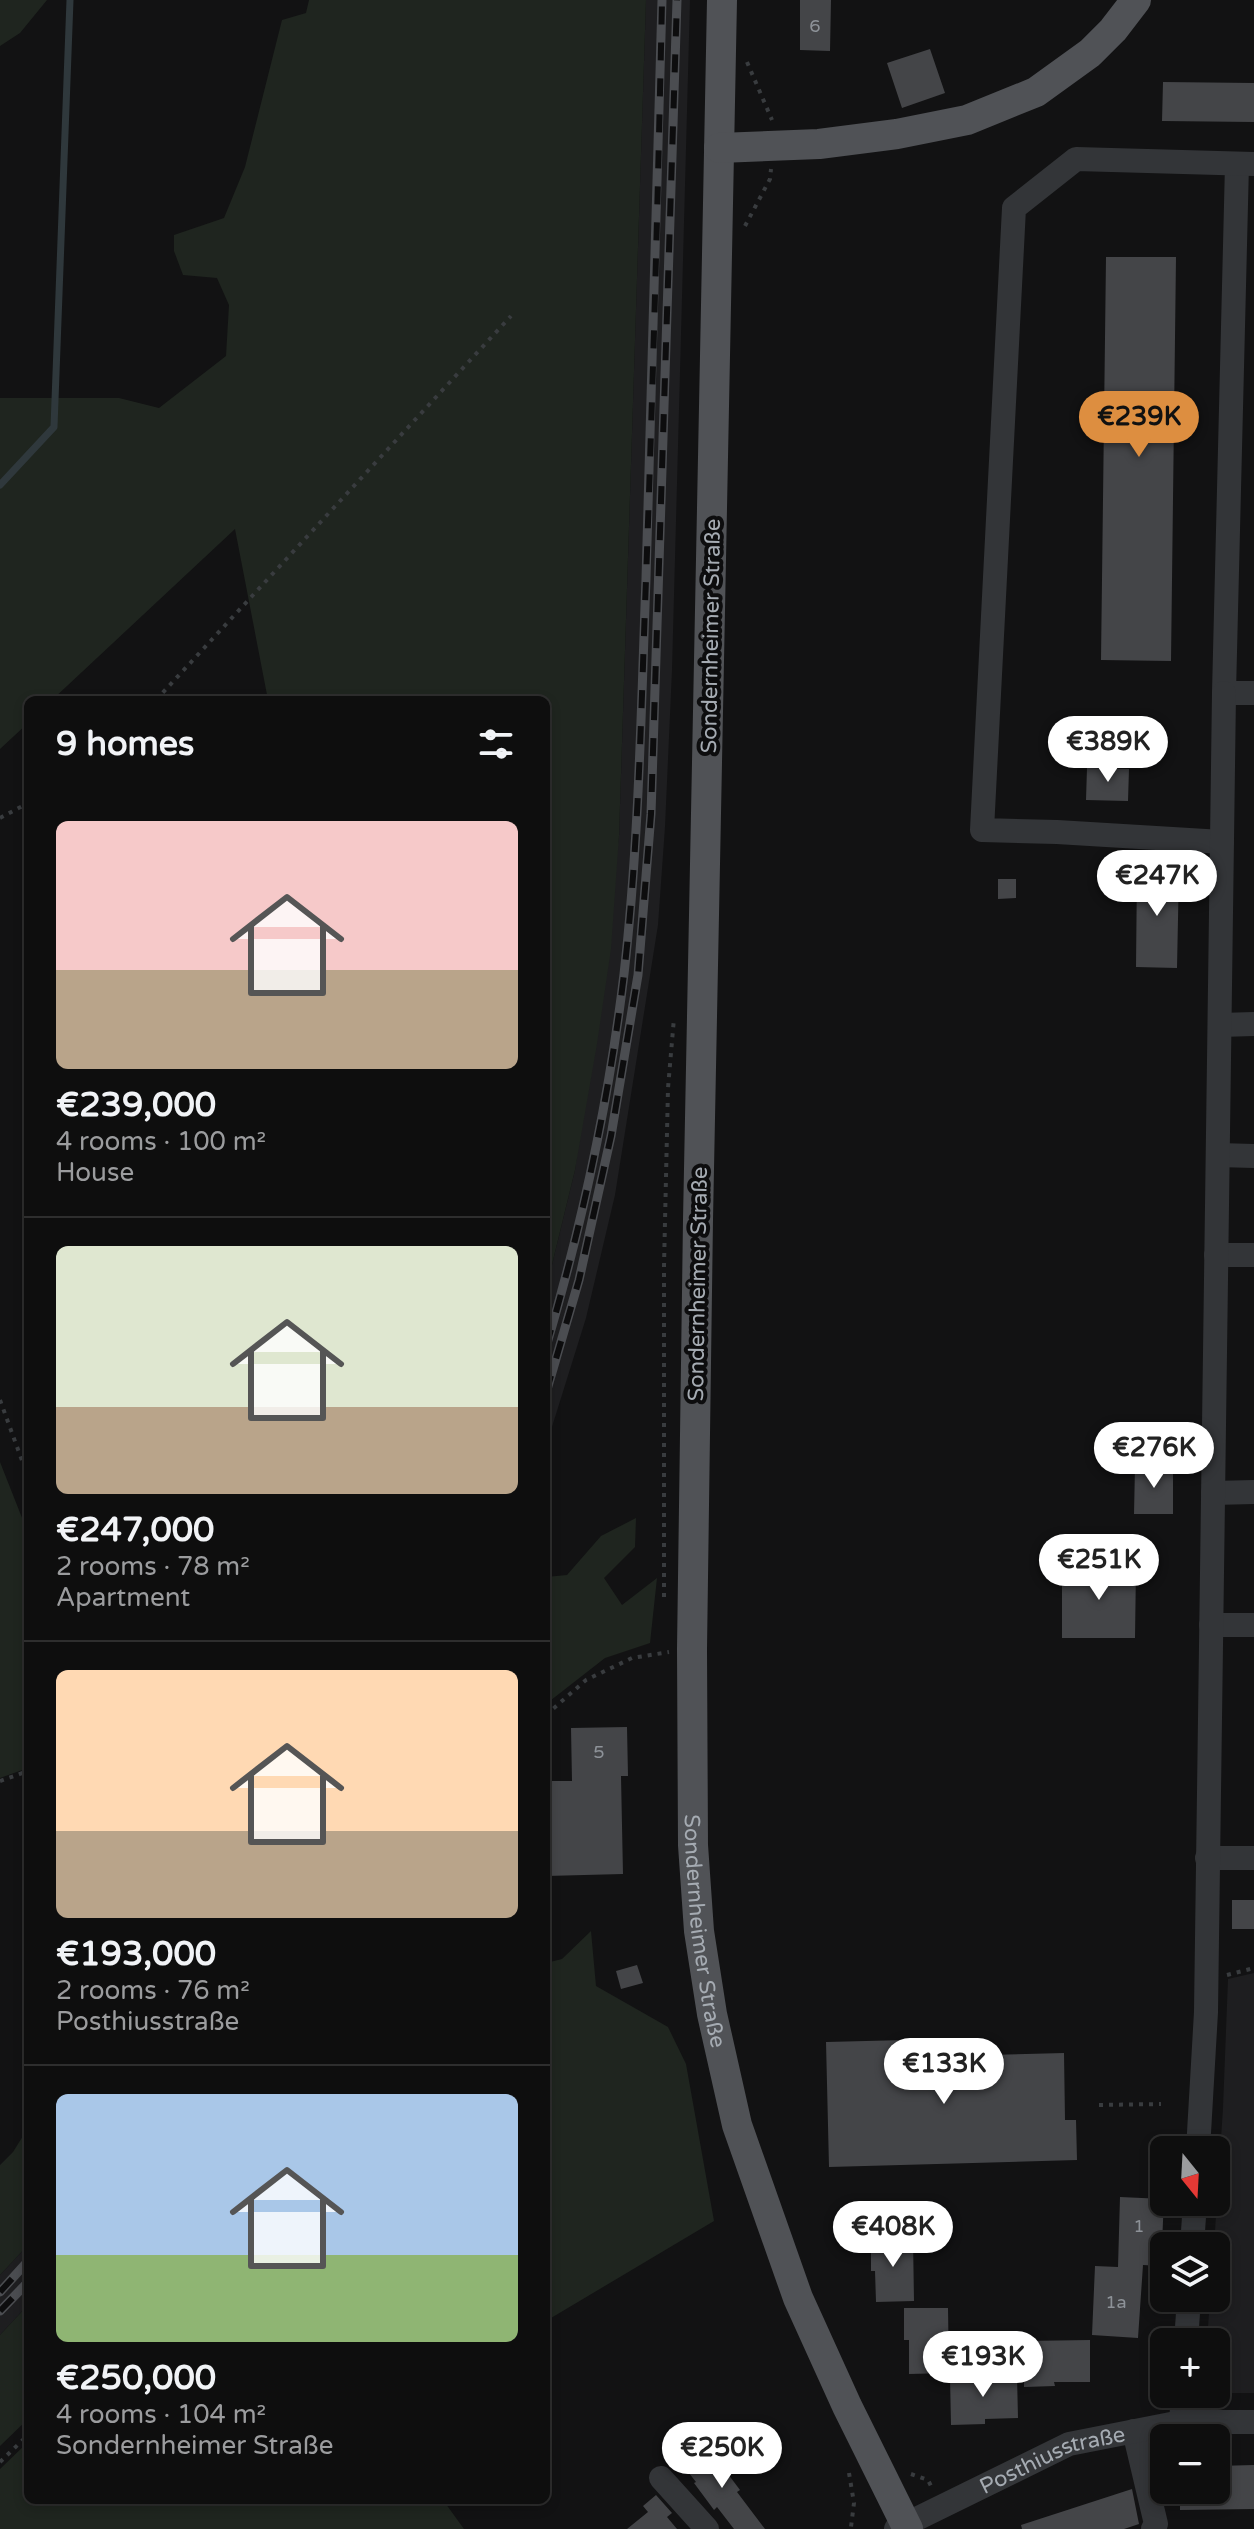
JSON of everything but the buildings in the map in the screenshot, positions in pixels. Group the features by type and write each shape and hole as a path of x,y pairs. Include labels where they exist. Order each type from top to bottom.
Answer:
{"main road":[{"name":"Sondernheimer Straße","path":"722,0 692,1649 693,1845 698,1916 726,2084 755,2182 798,2298 903,2527"},
{"path":"719,148 819,144 897,134 967,120 1036,92 1090,53 1136,0"}],"street":[{"path":"1199,2136 1206,2012 1207,1858 1220,1025 1224,693 1246,164 1076,159 1014,208 982,830 1222,842"},
{"path":"1224,693 1254,693"},
{"path":"1220,1025 1254,1024"},
{"path":"1218,1155 1254,1156"},
{"path":"1216,1255 1254,1255"},
{"path":"1213,1493 1254,1492"},
{"path":"1211,1625 1254,1625"},
{"path":"1207,1858 1254,1858"},
{"path":"1181,2422 1182,2408"},
{"name":"Posthiusstraße","path":"903,2527 1069,2444 1181,2422 1254,2422"},
{"path":"1134,2431 1156,2524 1153,2529"},
{"path":"661,2478 707,2529"}],"path":[{"path":"743,229 770,179 773,146 772,118 746,58"},
{"path":"160,696 511,316"},
{"path":"0,818 24,805"},
{"path":"0,1400 24,1466"},
{"path":"550,1712 586,1680 632,1658 673,1651"},
{"path":"0,1781 24,1772"},
{"path":"1099,2105 1161,2104"},
{"path":"0,2462 24,2439"},
{"path":"904,2469 928,2480 940,2506"}],"shaded area":[{"path":"0,0 47,0 20,33 0,46"},
{"path":"309,0 646,0 619,836 611,949 575,1170 550,1273 550,696 267,696 235,529 56,696 24,696 24,727 0,749 0,398 119,398 159,408 226,356 229,305 217,278 183,275 174,251 174,235 224,218 245,167 282,20 306,13"},
{"path":"646,0 690,0 672,670 658,925 615,1195 586,1318 550,1433 550,1273 575,1170 619,836"},
{"path":"0,1462 24,1523 24,1769 0,1778"},
{"path":"636,1518 635,1547 604,1578 622,1605 657,1578 650,1643 605,1658 550,1701 550,1577 567,1575 601,1536"},
{"path":"591,1931 596,1986 668,2027 686,2064 714,2221 550,2319 550,1962 562,1959"},
{"path":"1254,1973 1254,2393 1230,2393 1230,2328 1208,2328 1209,2312 1230,2312 1230,2232 1215,2232 1216,2216 1230,2216 1230,2136 1221,2136 1228,1979"},
{"path":"24,2134 24,2249 0,2275 0,2165"},
{"path":"24,2249 24,2309 0,2335 0,2275"},
{"path":"24,2309 24,2423 0,2446 0,2335"},
{"path":"24,2446 24,2504 446,2504 464,2529 0,2529 0,2469"}],"waterway":[{"path":"0,485 54,427 70,0"}],"railway":[{"path":"550,1332 583,1209 602,1115 618,1021 629,925 643,678 662,0"},
{"path":"550,1379 579,1280 611,1136 638,975 651,814 677,0"},
{"path":"0,2292 24,2265"},
{"path":"0,2311 24,2286"}]}
